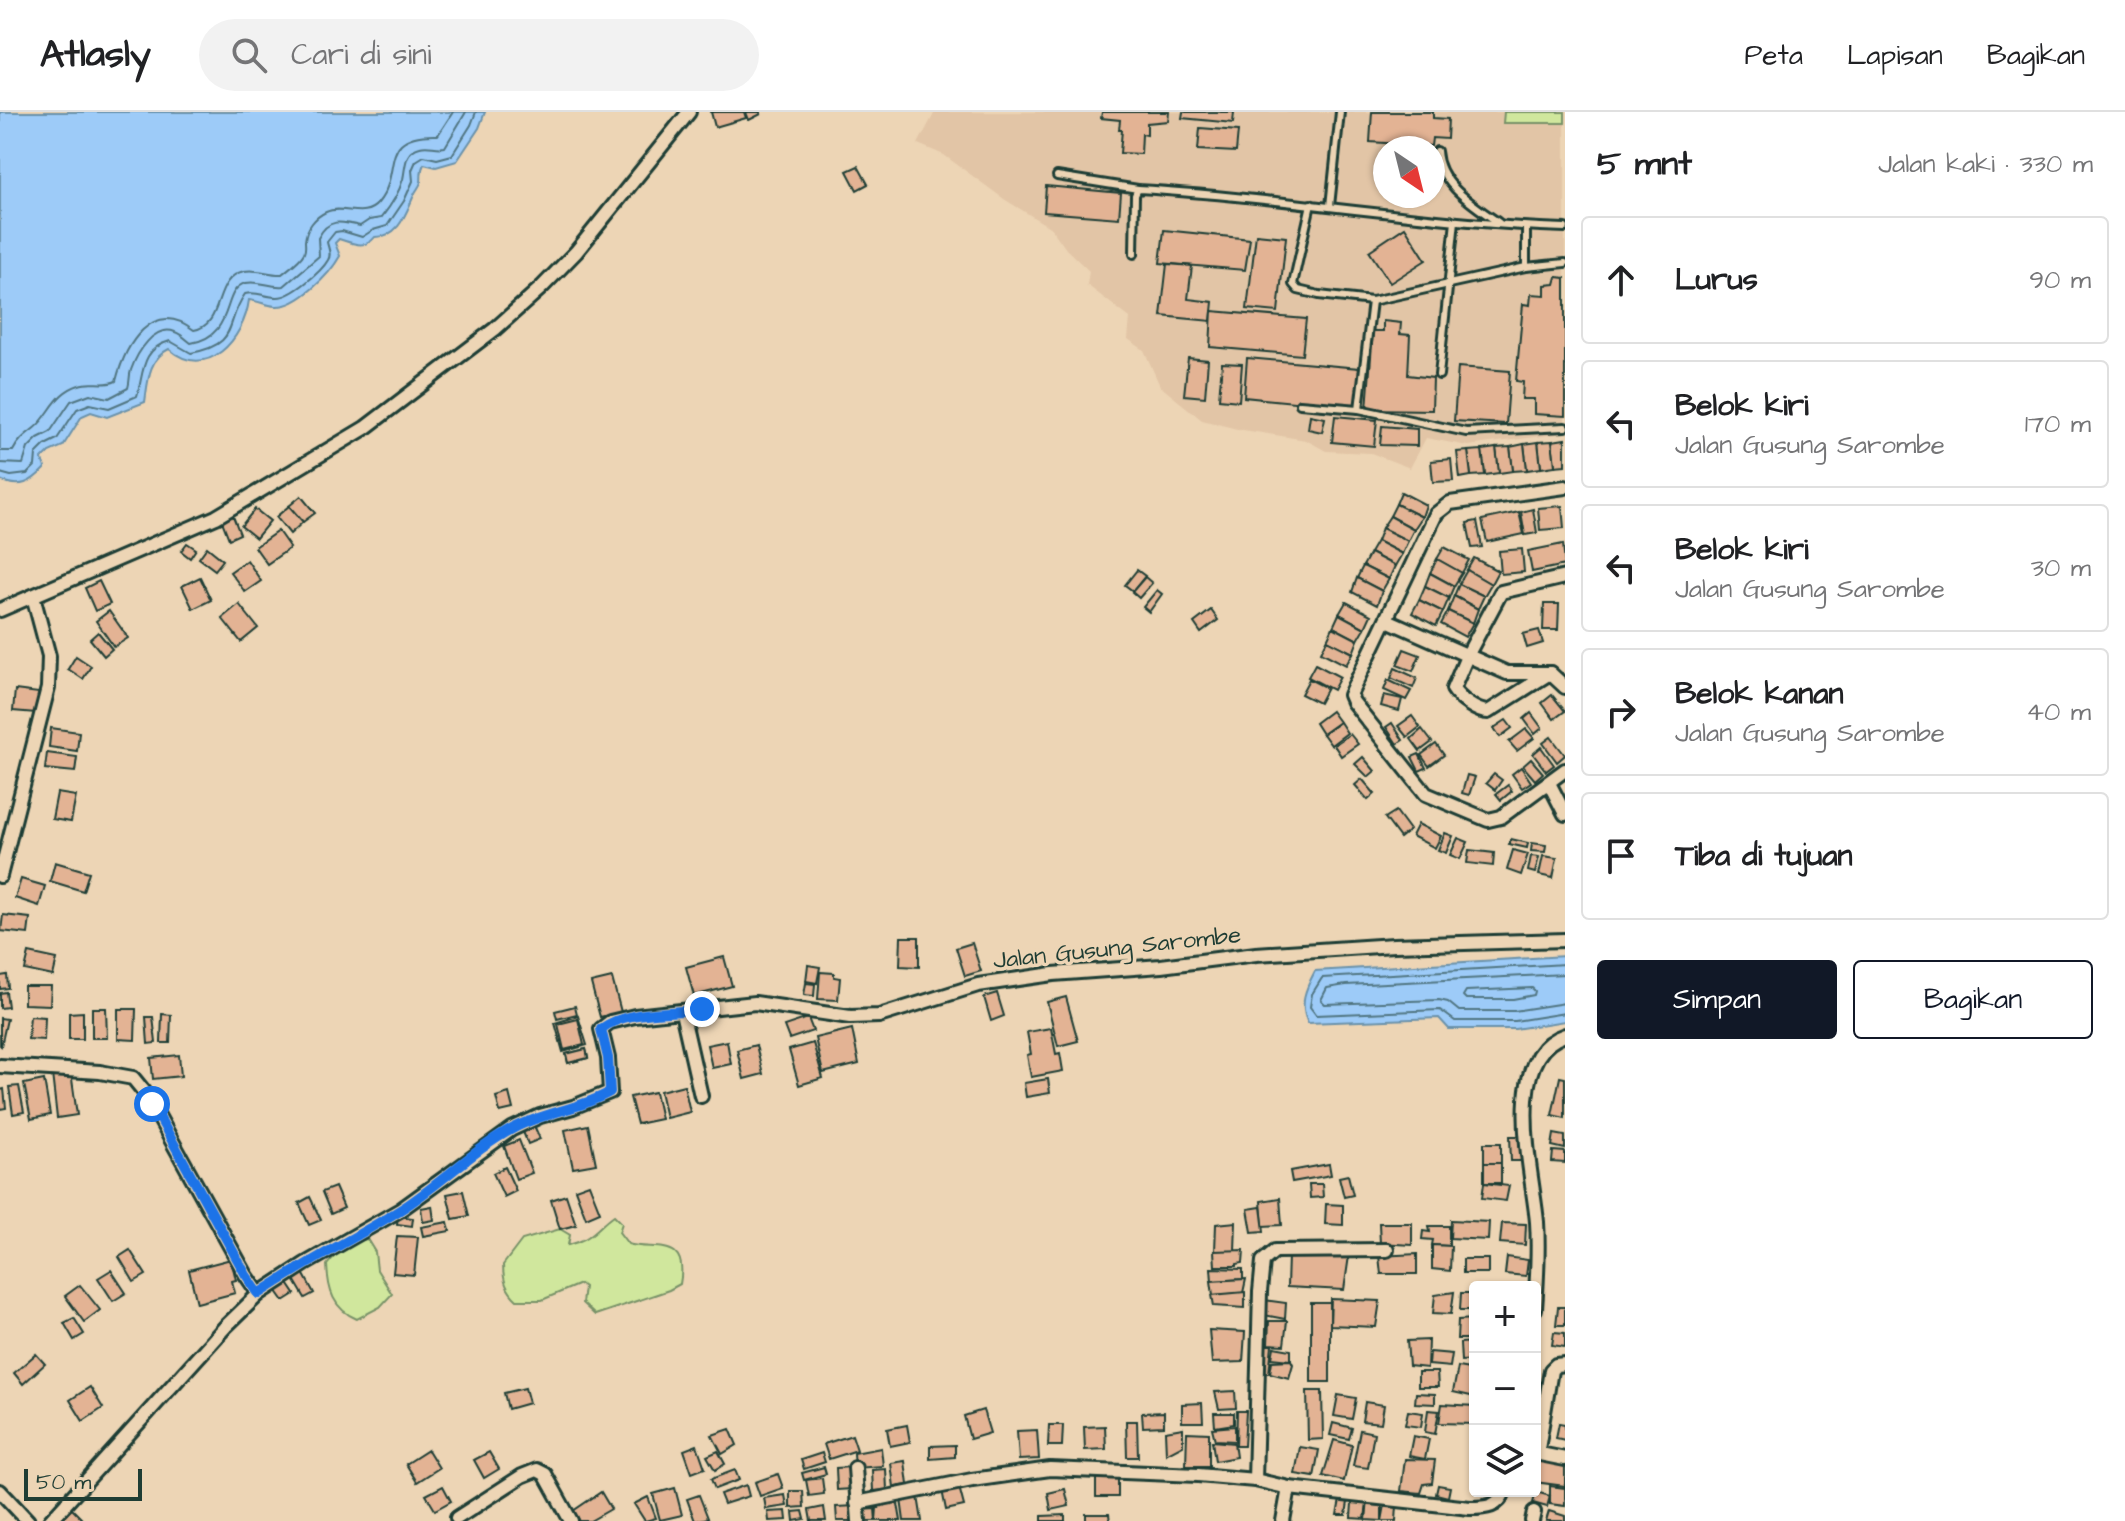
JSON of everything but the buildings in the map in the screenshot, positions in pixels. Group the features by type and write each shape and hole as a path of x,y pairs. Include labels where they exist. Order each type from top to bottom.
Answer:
{"street":[{"path":"0,610 216,517 365,428 495,329 542,287 576,252 689,112"},
{"path":"1565,487 1450,503 1436,514 1351,690 1353,702 1418,786 1431,798 1488,820 1497,819 1565,770"},
{"path":"1550,673 1492,711 1484,713 1453,689 1468,654 1504,590 1565,577"},
{"path":"0,876 48,688 49,656 33,596"},
{"path":"1387,620 1507,673 1550,673 1565,687"},
{"path":"1549,783 1565,814"},
{"name":"Jalan Gusung Sarombe","path":"50,1521 226,1326 259,1294 400,1210 512,1129 610,1092 608,1058 601,1029 610,1022 635,1016 755,1003 850,1017 879,1016 978,985 1053,974 1161,966 1256,954 1394,945 1565,940"},
{"path":"682,1012 701,1096"},
{"path":"1537,1281 1537,1223 1529,1169 1527,1091 1539,1052 1551,1041 1565,1035"},
{"path":"0,1066 100,1072 133,1078 139,1083 259,1294"},
{"path":"1255,1480 1263,1261 1275,1251 1387,1250"},
{"path":"1565,1364 1556,1365 1551,1370 1538,1449 1540,1454 1565,1459"},
{"path":"855,1468 859,1521"},
{"path":"857,1503 972,1480 1050,1469 1255,1480 1289,1488 1470,1508 1489,1507 1500,1497"},
{"path":"457,1518 522,1476 537,1470 545,1474 571,1521"},
{"path":"1283,1521 1289,1488"},
{"path":"0,1491 28,1521"}],"lane":[{"path":"1330,206 1340,112"},
{"path":"1057,176 1138,189 1311,204 1455,221 1565,228"},
{"path":"1445,177 1477,208 1499,223"},
{"path":"1134,254 1135,195 1138,189"},
{"path":"1311,204 1293,281 1295,287 1319,295 1372,301 1526,267 1565,263"},
{"path":"1439,375 1455,221"},
{"path":"1526,227 1526,267"},
{"path":"1359,409 1372,301"},
{"path":"1300,404 1359,409 1466,432 1565,427"}],"shaded area":[{"path":"935,112 1565,112 1565,433 1468,446 1426,438 1410,468 1371,453 1326,451 1306,440 1202,420 1160,386 1144,350 1128,339 1130,318 1087,285 1089,271 1066,249 1051,228 1004,199 944,155 918,144"}],"green space":[{"path":"1504,112 1565,112 1565,123 1503,123"},
{"path":"614,1215 622,1223 619,1232 628,1244 674,1252 679,1258 680,1284 595,1315 582,1303 584,1287 580,1284 542,1300 517,1300 510,1292 503,1265 522,1240 560,1229 570,1235 568,1245 576,1243"},
{"path":"367,1239 375,1252 377,1270 392,1294 380,1307 357,1319 342,1310 333,1298 327,1265 345,1248"}],"water":[{"path":"0,112 485,112 479,128 457,161 436,167 424,164 420,185 401,222 391,233 363,244 339,239 335,243 340,256 335,263 321,280 293,302 275,306 249,300 246,315 232,341 210,358 197,361 183,358 169,349 162,353 150,372 145,402 107,417 91,412 82,416 63,446 42,459 45,468 30,481 20,484 0,480"},
{"path":"1565,956 1565,1021 1515,1029 1449,1029 1439,1018 1308,1023 1305,1016 1304,997 1315,971"}],"route":[{"path":"152,1104 259,1294 416,1200 467,1159 512,1129 610,1092 612,1086 601,1029 610,1022 635,1016 702,1009"}]}
